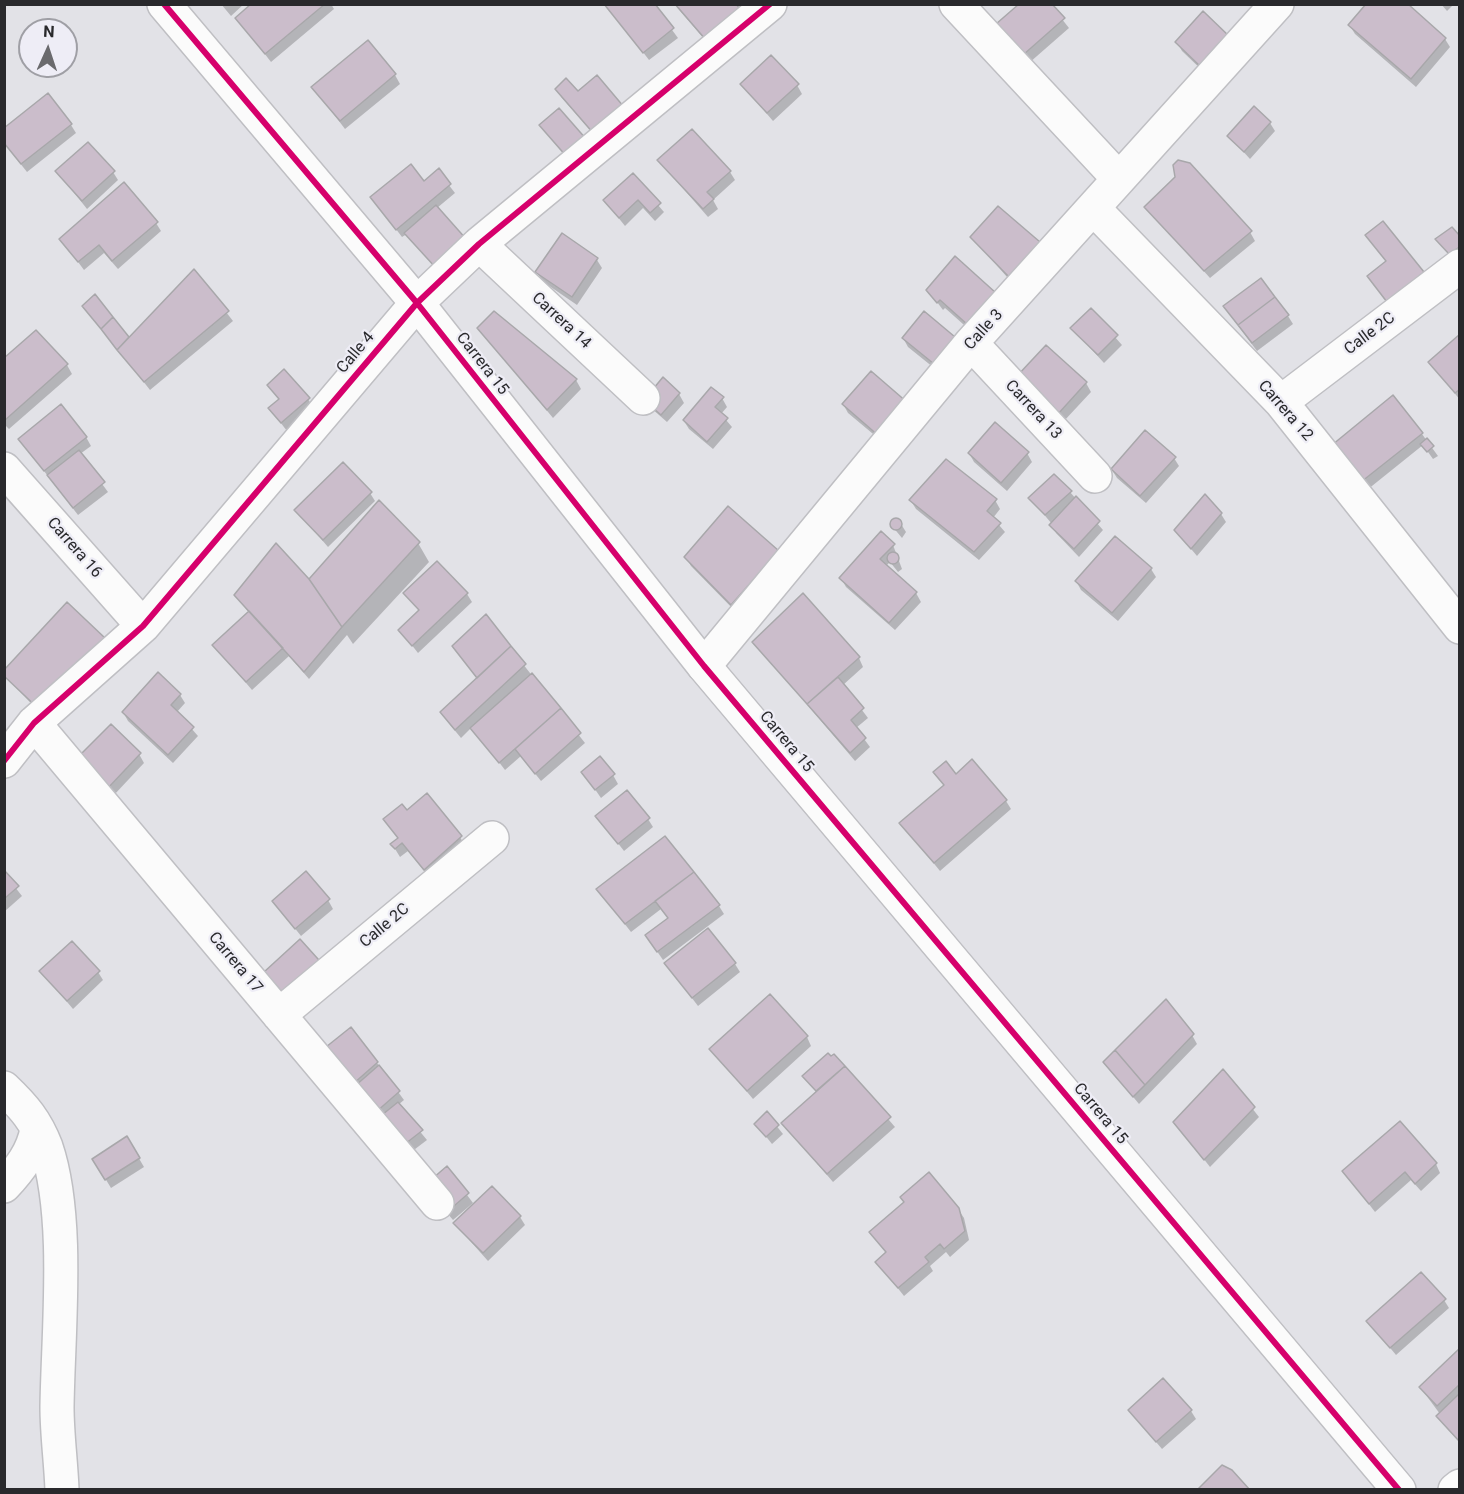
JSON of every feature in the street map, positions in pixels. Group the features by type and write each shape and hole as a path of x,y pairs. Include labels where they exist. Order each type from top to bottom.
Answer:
{"street":[{"name":"Carrera 15","path":"164,4 417,303 704,666 1399,1490"},
{"name":"Calle 4","path":"4,761 34,723 143,626 417,303 479,244 770,4"},
{"path":"956,4 1119,179"},
{"name":"Calle 3","path":"704,666 971,343 1277,4"},
{"name":"Carrera 12","path":"1094,209 1281,402 1460,627"},
{"name":"Carrera 14","path":"479,244 643,398"},
{"name":"Calle 2C","path":"1281,402 1460,266"},
{"name":"Carrera 13","path":"971,343 1095,476"},
{"name":"Carrera 16","path":"4,469 143,626"},
{"name":"Carrera 17","path":"34,723 436,1203"},
{"name":"Calle 2C","path":"279,1015 492,838"},
{"path":"4,1088 29,1112 45,1147 53,1176 58,1218 57,1410 63,1490"},
{"path":"4,1186 21,1168 34,1144 37,1129"},
{"path":"1455,1490 1460,1485"}],"building":[{"path":"251,4 325,4 265,54 235,18"},
{"path":"604,4 655,4 674,28 643,53"},
{"path":"675,4 736,4 740,9 706,40"},
{"path":"1019,4 1052,4 1065,18 1023,55 996,24"},
{"path":"1366,4 1408,4 1446,38 1411,79 1348,25"},
{"path":"1203,11 1230,37 1202,68 1175,42"},
{"path":"368,40 396,74 340,121 311,87"},
{"path":"771,55 799,84 767,113 740,84"},
{"path":"597,75 624,107 594,134 555,89 566,78 578,91"},
{"path":"48,93 72,124 21,164 4,143 4,128"},
{"path":"1254,106 1271,122 1244,152 1227,136"},
{"path":"559,108 587,140 567,157 539,125"},
{"path":"692,129 731,171 707,192 714,199 703,209 657,160"},
{"path":"88,142 115,171 82,201 55,171"},
{"path":"1178,160 1190,163 1252,231 1204,271 1144,207 1175,177 1173,165"},
{"path":"411,164 424,181 439,168 451,184 396,230 370,197"},
{"path":"633,173 661,203 650,213 638,200 619,218 603,200"},
{"path":"124,182 158,222 112,261 99,245 78,262 59,239"},
{"path":"436,205 467,240 436,268 404,233"},
{"path":"998,206 1040,242 1009,277 970,237"},
{"path":"1383,221 1424,272 1387,302 1367,276 1386,261 1365,235"},
{"path":"1452,227 1460,236 1460,247 1449,254 1435,239"},
{"path":"562,233 598,258 572,297 535,272"},
{"path":"955,256 996,293 968,325 940,300 937,303 926,290"},
{"path":"194,269 229,311 144,382 117,350"},
{"path":"1261,278 1275,297 1238,325 1223,306"},
{"path":"95,294 113,317 101,329 82,306"},
{"path":"1275,297 1289,315 1252,343 1238,325"},
{"path":"1091,308 1118,335 1098,355 1070,328"},
{"path":"494,311 577,379 547,410 477,328"},
{"path":"924,311 961,342 939,368 902,338"},
{"path":"113,317 129,337 117,350 101,329"},
{"path":"36,330 68,364 4,421 4,358"},
{"path":"1460,334 1460,389 1455,393 1428,362"},
{"path":"1046,345 1087,382 1058,414 1017,376"},
{"path":"284,369 310,398 281,423 268,408 279,399 267,385"},
{"path":"871,371 908,403 880,437 842,404"},
{"path":"663,377 680,393 661,415 644,400"},
{"path":"711,387 724,397 715,407 728,418 707,442 683,420"},
{"path":"1393,395 1423,433 1361,482 1332,445"},
{"path":"61,404 87,437 44,471 18,439"},
{"path":"995,422 1029,452 1001,483 968,453"},
{"path":"1145,430 1176,457 1140,496 1111,469"},
{"path":"1427,438 1434,446 1427,452 1420,444"},
{"path":"79,450 105,482 73,508 47,475"},
{"path":"946,459 997,499 987,511 1001,523 974,552 909,500"},
{"path":"343,462 372,492 323,540 294,510"},
{"path":"1054,474 1072,491 1045,515 1028,498"},
{"path":"1205,494 1222,513 1191,549 1174,530"},
{"path":"1076,496 1100,521 1074,549 1049,525"},
{"path":"379,500 420,542 342,627 309,579"},
{"path":"728,506 779,551 731,605 684,557"},
{"path":"896,518 902,524 896,530 890,524"},
{"path":"881,531 895,544 880,559 917,592 889,623 839,578"},
{"path":"1115,536 1152,568 1112,613 1075,581"},
{"path":"276,543 309,579 342,627 304,672 234,595"},
{"path":"893,552 899,558 893,564 887,558"},
{"path":"437,561 468,593 412,646 398,630 419,610 403,593"},
{"path":"803,593 860,657 807,704 752,642"},
{"path":"67,602 105,638 43,713 4,676 4,670"},
{"path":"249,611 283,648 246,682 212,645"},
{"path":"486,614 511,646 477,678 452,646"},
{"path":"511,646 526,664 455,730 440,712"},
{"path":"158,672 181,694 171,705 194,727 168,755 122,712"},
{"path":"532,673 561,708 499,763 470,728"},
{"path":"838,677 864,708 851,720 866,738 850,753 807,704"},
{"path":"561,708 581,733 535,774 515,749"},
{"path":"111,724 141,753 108,788 77,758"},
{"path":"600,756 615,774 595,790 581,772"},
{"path":"972,759 1007,800 934,863 899,823 944,785 933,772 946,761 956,774"},
{"path":"627,790 650,818 618,844 595,816"},
{"path":"427,793 462,836 424,870 402,843 395,849 390,844 398,838 383,819 402,804 407,810"},
{"path":"665,836 694,872 625,924 596,889"},
{"path":"4,870 19,886 4,899"},
{"path":"306,871 330,899 295,929 272,901"},
{"path":"694,872 720,905 657,952 645,935 668,918 655,901"},
{"path":"708,928 736,963 692,998 664,963"},
{"path":"300,939 327,969 291,1002 264,972"},
{"path":"72,941 100,971 67,1001 39,971"},
{"path":"770,994 808,1036 747,1091 709,1049"},
{"path":"1166,999 1194,1034 1145,1085 1115,1050"},
{"path":"351,1027 378,1062 345,1091 316,1055"},
{"path":"1115,1050 1145,1085 1133,1097 1103,1062"},
{"path":"828,1053 831,1056 834,1054 845,1066 816,1091 802,1076"},
{"path":"379,1065 400,1091 368,1119 347,1093"},
{"path":"845,1066 891,1117 827,1174 781,1123"},
{"path":"1223,1069 1255,1107 1204,1160 1173,1122"},
{"path":"398,1102 423,1130 396,1151 372,1123"},
{"path":"767,1111 779,1125 766,1137 754,1124"},
{"path":"1400,1121 1437,1163 1415,1184 1405,1172 1369,1204 1342,1171"},
{"path":"127,1136 140,1158 105,1180 92,1159"},
{"path":"447,1166 469,1193 447,1212 425,1185"},
{"path":"929,1172 959,1208 965,1231 944,1249 940,1244 925,1257 929,1262 898,1288 875,1262 886,1252 869,1232 904,1202 900,1197"},
{"path":"492,1186 521,1216 483,1253 453,1223"},
{"path":"1421,1272 1446,1299 1390,1348 1366,1321"},
{"path":"1460,1348 1460,1384 1437,1406 1419,1387"},
{"path":"1163,1378 1192,1410 1156,1442 1128,1410"},
{"path":"1460,1393 1460,1442 1436,1416"},
{"path":"1222,1465 1232,1470 1250,1490 1197,1490"}],"cycle path":[{"path":"164,4 417,303 704,666 1399,1490"},
{"path":"4,761 34,723 143,626 417,303 479,244 770,4"}]}
